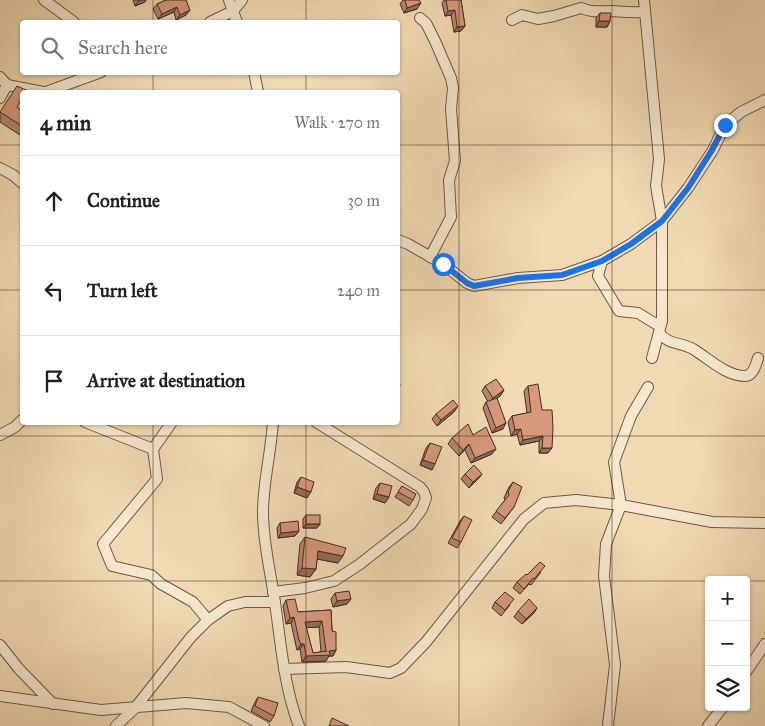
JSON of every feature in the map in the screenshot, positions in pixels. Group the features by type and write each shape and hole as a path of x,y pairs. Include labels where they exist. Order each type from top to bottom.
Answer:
{"street":[{"path":"44,0 71,20"},
{"path":"229,0 237,20"},
{"path":"214,20 232,11 242,0"},
{"path":"644,0 659,159 656,186 662,221 662,321 652,358"},
{"path":"512,20 522,15 538,19 581,8 591,12 612,11 628,14 645,12"},
{"path":"420,18 426,22 435,40 451,78 453,88 451,108 455,161 449,180 451,217 430,257"},
{"path":"50,90 92,75"},
{"path":"258,75 258,90"},
{"path":"0,76 8,84 35,90"},
{"path":"0,98 8,84"},
{"path":"400,241 430,257 474,286 518,278 562,275 602,261 631,244 662,221 688,188 725,125 740,112 765,100"},
{"path":"0,168 14,174 20,182"},
{"path":"602,261 598,276 619,311 638,313 656,324 662,321"},
{"path":"659,333 665,340 691,348 728,372 746,376 750,374 758,358"},
{"path":"608,726 615,665 604,576 606,544 620,505 614,462 631,416 648,387"},
{"path":"0,435 20,422"},
{"path":"93,425 154,449"},
{"path":"170,425 154,449 157,479 103,544 112,566 151,575 161,584 193,602 208,620"},
{"path":"273,425 264,483 263,514 266,550 284,669 299,726"},
{"path":"116,726 135,708 185,644 208,620 228,606 274,597 334,581 411,524 422,509 426,498 420,487 321,425"},
{"path":"284,669 346,667 390,673 400,668 426,642 524,519 544,503 576,500 620,505 712,522 765,523"},
{"path":"750,666 765,644"},
{"path":"0,645 19,669 53,704"},
{"path":"0,696 101,710 186,703 229,708 264,726"},
{"path":"708,726 720,711"}],"building":[{"path":"166,0 186,0 190,10 180,15 177,7 162,14 157,4"},
{"path":"405,0 419,0 421,3 407,8"},
{"path":"446,0 461,0 465,26 457,27 455,10 448,11"},
{"path":"600,13 611,13 610,21 599,21"},
{"path":"17,86 26,90 20,90 20,102 17,107 20,109 20,125 0,112"},
{"path":"496,379 504,390 493,398 485,386"},
{"path":"538,384 542,410 552,410 552,448 542,448 543,436 523,440 521,429 515,430 512,416 531,412 528,386"},
{"path":"497,398 506,423 496,428 486,402"},
{"path":"453,400 458,406 441,420 436,414"},
{"path":"468,424 473,435 486,427 496,449 475,458 469,444 463,450 452,438"},
{"path":"430,443 442,447 435,464 423,460"},
{"path":"474,465 482,474 473,482 465,474"},
{"path":"301,477 314,482 311,492 297,487"},
{"path":"513,482 522,487 514,507 505,518 496,511 509,495 508,492"},
{"path":"380,483 392,486 389,497 377,494"},
{"path":"402,486 416,494 413,500 398,492"},
{"path":"306,515 320,515 320,524 306,524"},
{"path":"464,516 472,520 461,542 452,538"},
{"path":"298,521 299,531 281,533 280,523"},
{"path":"305,537 346,548 343,556 318,551 316,569 302,568"},
{"path":"540,562 545,566 524,589 517,582"},
{"path":"349,591 351,599 337,601 335,593"},
{"path":"505,592 514,599 505,610 495,602"},
{"path":"295,599 298,612 331,610 332,631 336,632 336,650 329,651 330,655 306,656 304,644 301,644 299,640 294,617 290,618 286,600","holes":["322,621 326,651 313,653 305,622"]},
{"path":"529,599 537,608 526,619 518,611"},
{"path":"258,697 278,703 274,716 255,706"},
{"path":"332,718 349,726 329,726"}],"route":[{"path":"443,264 467,283 474,286 482,286 518,278 562,275 602,261 631,244 662,221 688,188 725,125"}]}
